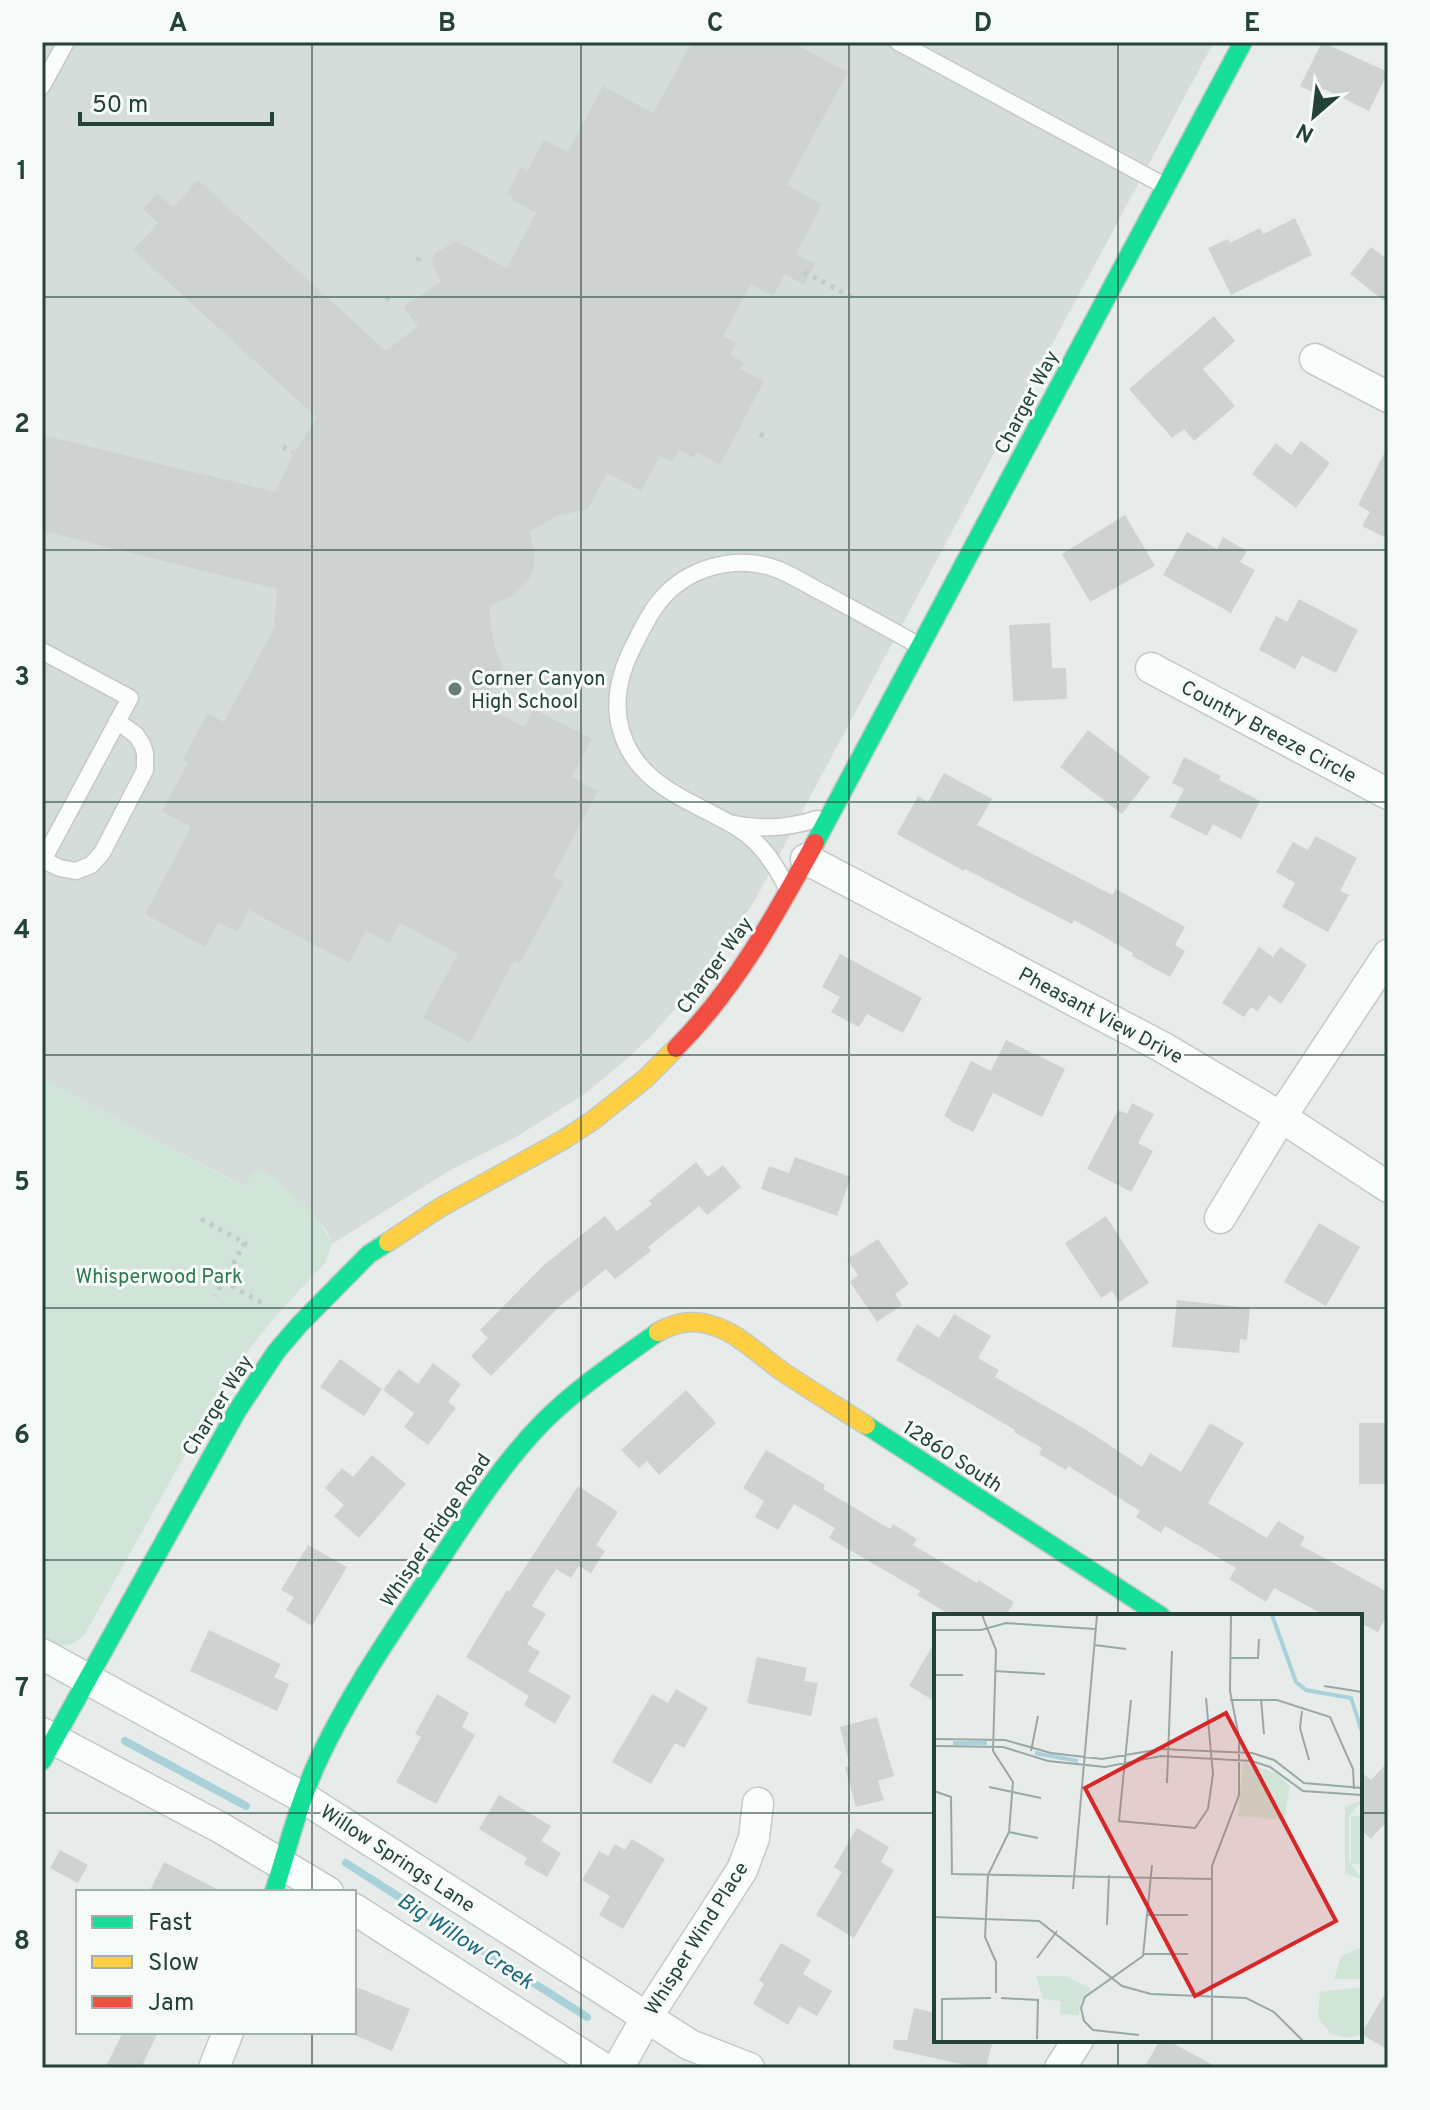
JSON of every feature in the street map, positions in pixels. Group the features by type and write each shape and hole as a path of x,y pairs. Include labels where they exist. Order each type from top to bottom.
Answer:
{"street":[{"name":"Charger Way","path":"46,1744 87,1679 237,1411 276,1352 299,1325 369,1254 441,1207 563,1140 645,1079 695,1029 750,957 789,891 1243,42"},
{"path":"1315,359 1388,397"},
{"name":"Country Breeze Circle","path":"1151,668 1388,794"},
{"name":"Pheasant View Drive","path":"806,859 1162,1047 1281,1117 1388,1187"},
{"path":"1220,1218 1281,1117 1388,955"},
{"name":"Whisper Ridge Road","path":"278,1878 315,1768 357,1688 487,1489 523,1444 563,1403 661,1330 676,1322 694,1320 723,1329"},
{"name":"12860 South","path":"723,1329 782,1371 1158,1614"},
{"name":"Willow Springs Lane","path":"42,1654 304,1798 690,2045 749,2068"},
{"path":"46,1744 221,1828 278,1878 321,1890"},
{"name":"Whisper Wind Place","path":"618,2068 647,2017 742,1870 754,1838 758,1803"},
{"path":"356,1910 603,2068"},
{"path":"214,2068 227,2034"},
{"path":"1060,2068 1077,2042"}],"lane":[{"path":"42,86 66,42"},
{"path":"898,42 1167,186"},
{"path":"789,891 766,853 743,831 654,780 633,757 620,728 617,711 620,677 625,661 653,610 668,592 693,574 731,563 762,565 792,576 920,646"},
{"path":"42,651 130,698 117,721 43,861 68,871 84,869 97,860 109,839 145,770 146,762 142,744 136,735 117,721"},
{"path":"728,823 780,828 829,815"}],"path":[{"path":"418,261 420,252"},
{"path":"804,272 852,297"},
{"path":"386,300 394,294"},
{"path":"760,434 767,438"},
{"path":"283,447 293,452"},
{"path":"201,1219 245,1243 215,1296"},
{"path":"223,1281 266,1305"}],"shaded area":[{"name":"Corner Canyon High School","path":"42,42 1214,42 755,900 719,955 652,1035 586,1093 516,1137 447,1172 332,1244 327,1231 307,1208 261,1169 245,1187 42,1079"}],"green space":[{"name":"Whisperwood Park","path":"42,1079 244,1187 253,1172 261,1169 310,1212 332,1244 325,1263 251,1347 214,1403 85,1634 70,1645 60,1646 42,1642"}],"building":[{"path":"692,42 791,42 848,72 787,185 822,204 796,254 815,264 804,285 785,274 773,296 751,284 723,336 736,343 730,355 744,362 740,369 764,381 720,465 696,452 694,458 679,450 672,462 660,456 641,491 607,473 588,509 557,516 530,532 535,557 528,581 513,596 489,606 492,634 503,667 483,705 524,727 534,709 592,739 572,777 598,791 553,876 564,882 520,963 514,960 470,1043 423,1018 458,954 400,923 389,943 366,931 349,963 249,910 237,932 218,923 205,947 145,914 191,827 162,811 188,763 183,760 207,713 224,722 274,628 277,589 42,531 42,435 275,492 294,453 317,418 133,250 158,223 143,209 157,193 173,207 198,180 386,351 418,326 403,307 441,282 432,263 434,254 456,241 507,268 536,213 507,194 521,167 528,170 544,140 568,152 603,86 653,113"},
{"path":"1322,42 1388,72 1369,111 1324,89 1321,96 1300,86"},
{"path":"1295,218 1312,255 1231,295 1208,248 1228,239 1230,243 1260,228 1263,234"},
{"path":"1371,247 1388,260 1388,304 1350,274"},
{"path":"1214,316 1235,341 1203,369 1235,406 1194,441 1184,429 1172,438 1129,389"},
{"path":"1301,441 1330,463 1296,508 1252,474 1276,443 1291,455"},
{"path":"1388,446 1388,539 1362,526 1370,512 1358,505"},
{"path":"1125,515 1155,566 1090,602 1062,554"},
{"path":"1187,532 1217,549 1223,537 1247,551 1240,562 1255,570 1231,613 1163,575"},
{"path":"1299,599 1358,630 1336,673 1302,656 1295,669 1259,650 1276,616 1287,622"},
{"path":"1050,623 1052,668 1066,668 1067,699 1013,701 1009,625"},
{"path":"1088,730 1150,777 1122,814 1060,767"},
{"path":"1184,757 1260,801 1241,839 1213,824 1207,836 1170,817 1184,789 1172,783"},
{"path":"944,773 992,799 977,825 1112,895 1116,889 1185,927 1175,945 1185,951 1170,977 1074,920 1072,924 897,834 918,796 928,802"},
{"path":"1316,836 1357,858 1340,891 1349,895 1328,932 1282,907 1295,883 1276,872 1293,842 1308,850"},
{"path":"1259,947 1273,957 1280,947 1307,965 1281,1004 1269,995 1258,1011 1251,1007 1244,1017 1222,1003"},
{"path":"840,954 922,998 903,1033 867,1014 859,1027 831,1012 840,997 822,987"},
{"path":"1006,1040 1065,1069 1042,1117 993,1093 973,1132 950,1121 944,1116 971,1061 991,1071"},
{"path":"1132,1103 1154,1114 1138,1143 1153,1151 1131,1192 1087,1169 1118,1110 1127,1114"},
{"path":"795,1157 851,1177 837,1216 761,1189 769,1166 789,1173"},
{"path":"696,1162 708,1177 723,1165 741,1187 707,1215 699,1206 648,1247 651,1251 615,1279 606,1269 560,1306 491,1376 471,1356 488,1338 480,1330 544,1265 605,1216 617,1231 652,1204 649,1201"},
{"path":"1106,1216 1149,1283 1119,1302 1112,1291 1101,1298 1065,1243"},
{"path":"1319,1223 1360,1247 1326,1306 1284,1282"},
{"path":"878,1239 909,1284 895,1294 902,1305 877,1322 850,1282 858,1275 847,1259"},
{"path":"1177,1300 1250,1308 1247,1340 1240,1339 1239,1353 1172,1347"},
{"path":"954,1314 991,1336 978,1358 999,1370 995,1377 1088,1431 1142,1467 1150,1453 1181,1472 1210,1423 1244,1443 1208,1503 1267,1538 1278,1521 1305,1537 1300,1545 1388,1592 1388,1613 1378,1632 1362,1624 1362,1614 1322,1614 1274,1588 1266,1602 1229,1579 1236,1568 1165,1526 1161,1533 1136,1517 1140,1511 1068,1466 1066,1470 1039,1454 1042,1448 1015,1430 896,1360 917,1324 939,1338"},
{"path":"340,1359 382,1389 364,1416 320,1387"},
{"path":"433,1363 461,1384 448,1402 456,1408 428,1445 404,1427 414,1413 383,1390 399,1369 418,1384"},
{"path":"686,1390 716,1423 659,1475 647,1461 639,1468 621,1450"},
{"path":"1359,1423 1388,1423 1388,1484 1359,1484"},
{"path":"766,1450 890,1529 893,1524 917,1539 913,1545 1014,1602 1007,1614 949,1614 917,1595 920,1591 829,1538 835,1528 794,1504 778,1530 755,1517 764,1501 743,1488"},
{"path":"372,1455 406,1484 359,1538 334,1516 344,1505 325,1488 342,1468 353,1477"},
{"path":"578,1486 618,1512 596,1545 605,1551 591,1573 579,1566 571,1578 556,1569 532,1606 546,1614 527,1644 540,1652 528,1671 571,1696 555,1724 524,1705 529,1696 466,1657 507,1590 509,1592"},
{"path":"308,1545 347,1567 312,1626 286,1610 294,1597 281,1590"},
{"path":"209,1630 281,1664 274,1677 289,1684 277,1711 190,1671"},
{"path":"934,1643 934,1701 909,1686"},
{"path":"757,1657 807,1668 804,1681 818,1683 811,1716 747,1703"},
{"path":"676,1689 708,1708 684,1748 675,1743 651,1784 612,1762 652,1694 668,1703"},
{"path":"437,1694 469,1713 462,1727 475,1735 436,1804 396,1782 421,1737 415,1734"},
{"path":"877,1717 894,1776 878,1781 884,1800 856,1807 845,1767 850,1766 840,1727"},
{"path":"1388,1762 1388,1820 1371,1839 1362,1831 1362,1773 1371,1780"},
{"path":"499,1795 551,1826 541,1841 561,1853 547,1877 524,1864 527,1858 479,1829"},
{"path":"857,1828 889,1847 881,1862 894,1870 854,1938 816,1915 842,1872 834,1867"},
{"path":"632,1839 665,1859 623,1929 599,1915 610,1896 582,1880 599,1851 608,1856 615,1844 625,1850"},
{"path":"60,1850 88,1865 78,1883 50,1868"},
{"path":"164,1862 219,1890 150,1890"},
{"path":"781,1943 811,1960 803,1974 832,1991 817,2016 799,2006 788,2025 753,2004 764,1984 759,1980"},
{"path":"356,1987 410,2009 392,2051 354,2035"},
{"path":"1388,1989 1388,2050 1362,2032"},
{"path":"914,2008 934,2013 934,2042 992,2042 986,2068 979,2068 893,2049 894,2040 907,2040"},
{"path":"122,2034 157,2034 141,2068 105,2068"},
{"path":"1159,2042 1171,2042 1218,2068 1144,2068"}],"waterway":[{"name":"Big Willow Creek","path":"125,1741 246,1806"},
{"name":"Big Willow Creek","path":"346,1863 587,2017"}],"traffic: fast":[{"path":"815,843 1243,42"},
{"path":"42,1761 237,1411 276,1352 369,1254 388,1242"},
{"path":"275,1890 304,1796 329,1738 373,1661 474,1508 514,1455 556,1409 658,1332"},
{"path":"866,1425 1158,1614"}],"traffic: slow":[{"path":"388,1242 441,1207 592,1121 645,1079 676,1048"},
{"path":"658,1332 691,1322 721,1329 866,1425"}],"traffic: jam":[{"path":"676,1048 735,976 815,843"}],"place":[{"name":"Corner Canyon High School","path":"455,689"}]}
